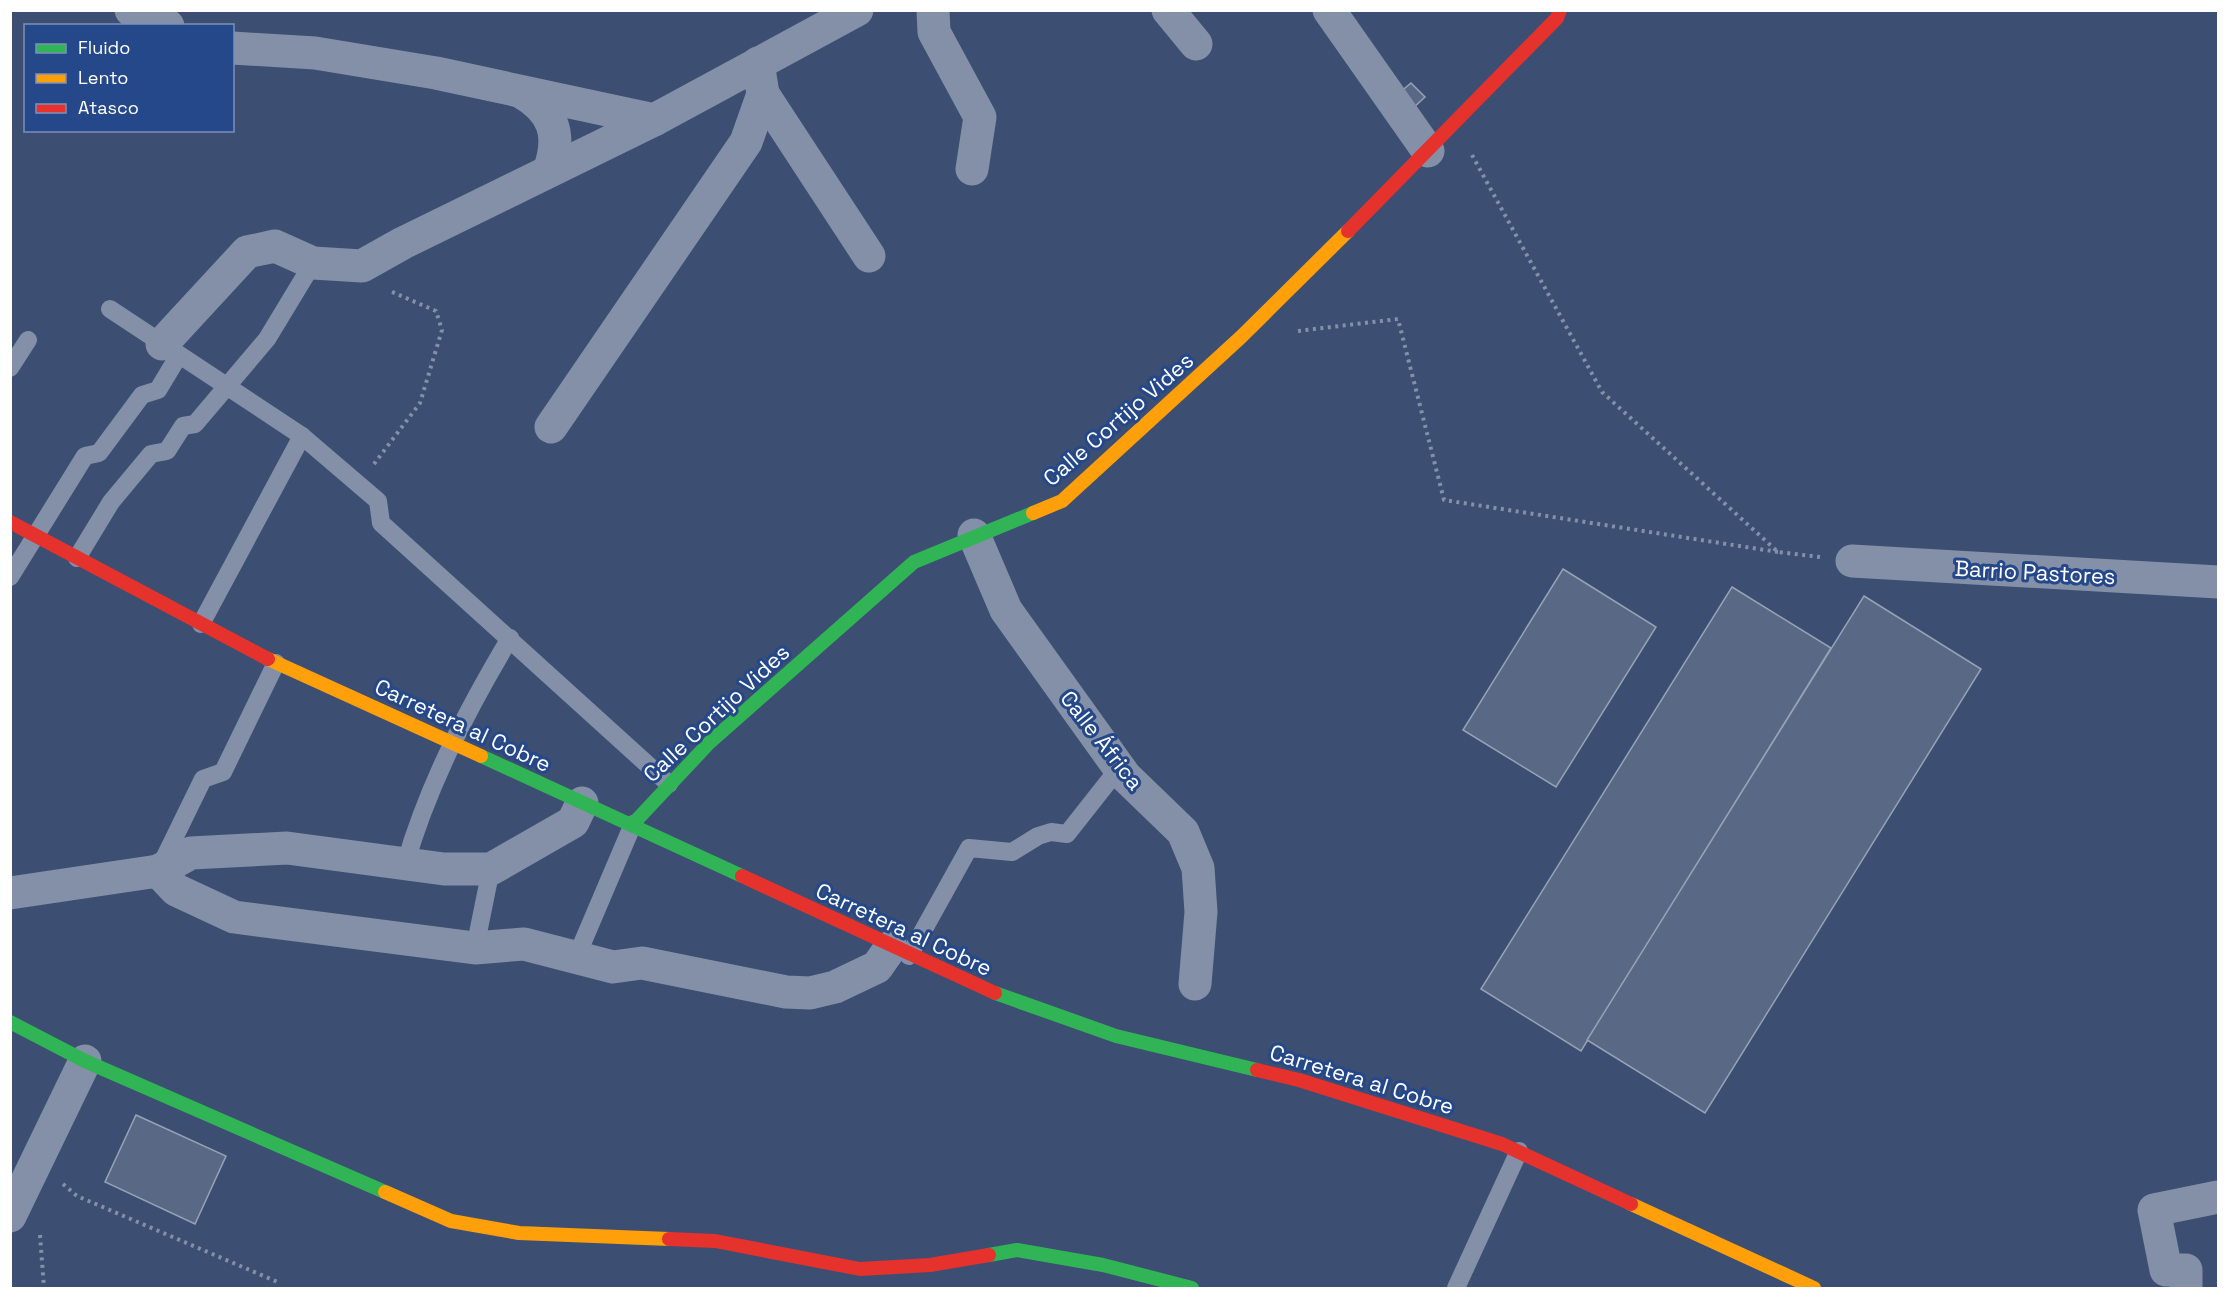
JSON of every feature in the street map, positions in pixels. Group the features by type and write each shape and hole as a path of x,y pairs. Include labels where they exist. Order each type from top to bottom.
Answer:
{"street":[{"path":"131,10 163,24"},
{"path":"170,349 247,252 275,246 313,263 362,266 403,243 654,120 761,79 857,10"},
{"path":"933,10 933,32 980,117 972,169"},
{"path":"1168,10 1196,45"},
{"path":"1329,10 1428,151"},
{"name":"Calle Cortijo Vides","path":"633,824 710,743 914,562 974,535 1062,501 1241,337 1428,151 1557,18 1560,10"},
{"path":"234,48 315,53 436,73 654,120"},
{"path":"761,79 869,256"},
{"path":"551,427 746,142 761,79"},
{"path":"519,91 536,101 548,116 555,134 556,153 549,171"},
{"name":"Carretera al Cobre","path":"10,522 276,663 453,742 582,803 633,824 977,987 1116,1036 1299,1080 1502,1143 1814,1288"},
{"name":"Calle África","path":"974,535 1006,610 1119,768 1183,832 1198,868 1201,912 1195,984"},
{"name":"Barrio Pastores","path":"1852,561 2218,582"},
{"path":"10,893 158,871 191,853 286,849 444,869 491,869 573,822 582,803"},
{"path":"158,871 176,890 234,917 475,948 524,944 613,967 642,963 786,993 810,993 835,987 877,967 900,952"},
{"path":"10,1022 85,1061 451,1221 519,1233 715,1241 860,1269 930,1265 1017,1250 1103,1265 1192,1288"},
{"path":"10,1216 85,1061"},
{"path":"2186,1288 2186,1270 2166,1270 2154,1210 2218,1197"}],"lane":[{"path":"77,558 111,502 151,454 167,451 183,426 195,424 267,339 313,263"},
{"path":"110,309 302,436 359,484 378,501 381,523 669,784"},
{"path":"10,368 28,340"},
{"path":"10,577 85,456 99,453 142,395 158,390 170,349"},
{"path":"201,624 302,436"},
{"path":"405,865 415,830 453,742 475,697 510,638"},
{"path":"158,871 204,779 223,772 276,663"},
{"path":"900,952 969,848 1012,852 1038,836 1052,832 1067,834 1119,768"},
{"path":"576,958 633,824"},
{"path":"475,948 491,869"},
{"path":"1456,1288 1519,1152"}],"path":[{"path":"1454,123 1602,392 1778,552"},
{"path":"359,484 420,403 442,330 436,310 386,290"},
{"path":"1297,331 1398,319 1444,500 1778,552 1852,561"},
{"path":"40,1153 58,1179 77,1196 280,1282"}],"building":[{"path":"1411,83 1425,97 1412,109 1398,94"},
{"path":"1563,569 1656,627 1556,787 1463,730"},
{"path":"1732,587 1831,648 1581,1051 1481,989"},
{"path":"1864,596 1981,669 1705,1113 1587,1040"},
{"path":"136,1115 226,1156 195,1224 105,1182"}],"traffic: fast":[{"path":"633,824 709,743 914,562 1033,513"},
{"path":"481,756 742,876"},
{"path":"995,993 1116,1036 1257,1070"},
{"path":"10,1022 85,1061 385,1192"},
{"path":"989,1255 1017,1250 1103,1265 1192,1288"}],"traffic: slow":[{"path":"1033,513 1062,501 1241,337 1348,231"},
{"path":"268,659 481,756"},
{"path":"385,1192 451,1221 519,1233 669,1239"},
{"path":"1631,1204 1814,1288"}],"traffic: jam":[{"path":"1348,231 1557,18 1560,10"},
{"path":"10,522 268,659"},
{"path":"742,876 995,993"},
{"path":"1257,1070 1299,1080 1502,1144 1631,1204"},
{"path":"669,1239 715,1241 860,1269 930,1265 989,1255"}]}
